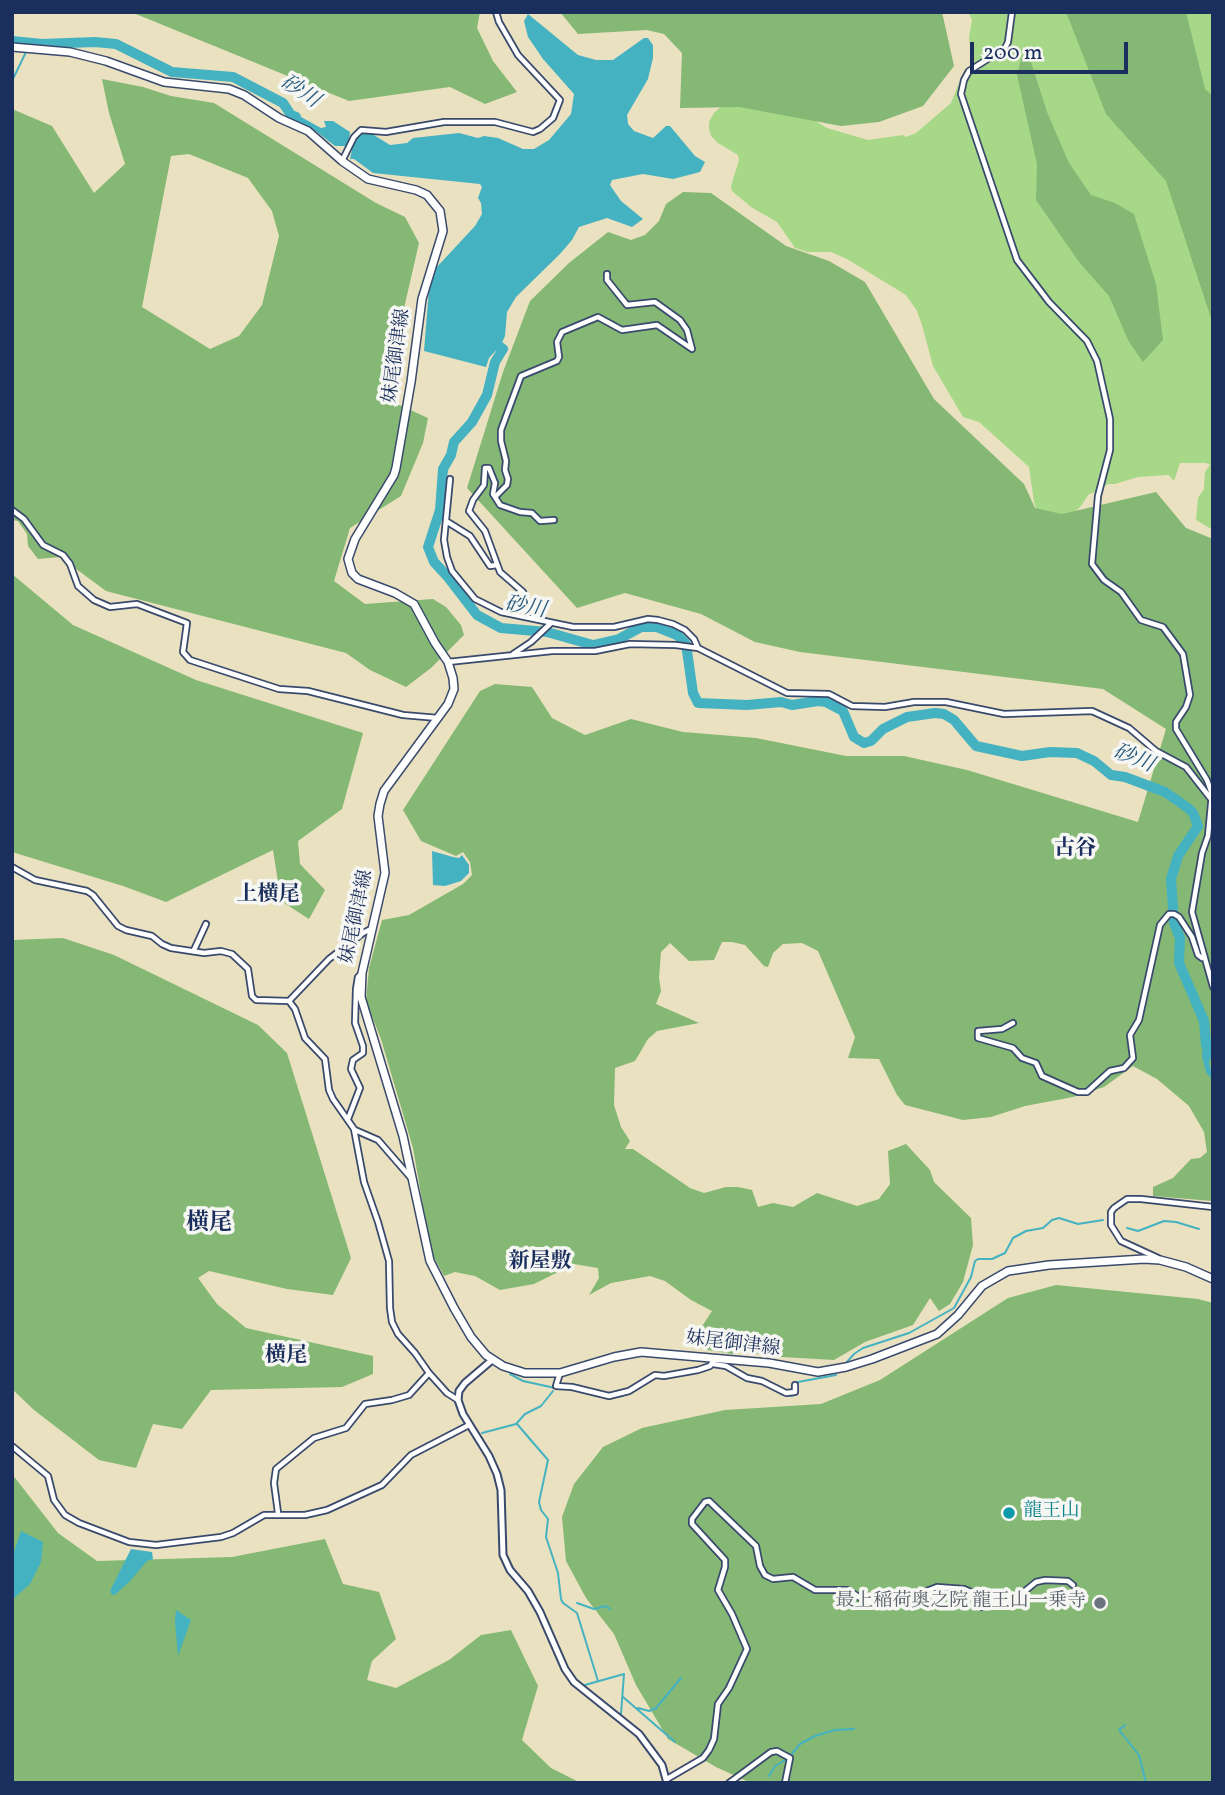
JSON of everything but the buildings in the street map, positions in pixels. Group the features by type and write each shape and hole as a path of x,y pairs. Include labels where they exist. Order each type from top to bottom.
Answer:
{"main road":[{"name":"妹尾御津線","path":"12,47 70,52 172,83 229,89 308,131 342,162 368,179 416,190 427,195 440,211 443,222 441,242 422,299 396,468 355,538 348,559 352,573 358,579 395,593 414,604 448,662 454,688 452,697 439,718 390,783 380,804 378,816 385,873 362,973 361,997 396,1110 429,1261 471,1337 492,1360 524,1373 560,1373 641,1352 714,1361 769,1363 818,1372 846,1367 937,1334 958,1315 982,1286 1007,1271 1125,1259 1160,1260 1186,1267 1213,1279"}],"street":[{"path":"342,162 354,137 361,130 396,132 444,122 495,122 533,132 553,118 560,100 518,55 496,12"},
{"path":"1012,12 1005,48 969,71 961,94 1017,260 1049,302 1087,341 1097,361 1110,419 1110,450 1098,496 1092,564 1104,580 1121,592 1141,620 1163,628 1183,654 1190,695 1176,722 1176,729 1207,780 1211,800 1208,836 1202,853 1192,912 1213,988"},
{"path":"495,498 508,479 501,430 519,379 526,373 557,361 557,342 562,332 598,317 622,330 657,325 692,349 687,330 680,320 655,302 627,305 607,280 607,274"},
{"path":"526,617 518,598 523,593 500,572 485,531 469,511 484,485 484,471 487,467 495,483 493,494 500,505 532,513 540,521 554,520"},
{"path":"450,480 444,540 447,556 452,571 474,599 490,608 548,625 614,627 648,619 658,620 685,630 698,648"},
{"path":"12,510 24,519 43,545 63,555 70,564 78,586 94,600 110,607 137,604 187,622 183,652 190,660 279,689 308,691 403,715 439,718"},
{"path":"446,520 470,536 490,566 497,565"},
{"path":"513,654 548,625"},
{"path":"448,662 552,650 596,651 644,643 698,648 737,666 778,690 787,693 829,694 852,706 885,708 914,702 946,702 1004,714 1092,711 1129,728 1156,751 1186,767 1211,800"},
{"path":"12,867 35,880 87,891 118,926 152,936 171,948 204,953 221,950 232,954 248,969 252,996 256,1000 289,1001 329,959 348,943 373,928"},
{"path":"1013,1023 1002,1029 978,1031 978,1038 1013,1048 1022,1058 1036,1063 1042,1076 1078,1092 1087,1092 1110,1071 1124,1068 1133,1058 1130,1035 1139,1020 1160,925 1173,914 1179,917 1188,930 1198,955 1203,958"},
{"path":"194,950 206,924"},
{"path":"348,1119 360,1088 351,1069 353,1060 363,1054 355,1023 356,989 358,977 362,973"},
{"path":"289,1001 295,1009 305,1038 325,1059 329,1090 354,1129 364,1182 388,1261 392,1322 398,1334 429,1373 447,1393 458,1400"},
{"path":"354,1129 378,1140 412,1180"},
{"path":"1160,1260 1121,1241 1111,1225 1111,1212 1114,1208 1127,1199 1213,1207"},
{"path":"492,1360 465,1383 459,1391 458,1400 497,1474 501,1490 503,1555 510,1570 528,1591 540,1612 565,1669 574,1682 639,1734 662,1765 667,1782 703,1758 709,1750 714,1739 718,1704 729,1688 747,1649 718,1590 725,1560 692,1524 692,1519 705,1502 709,1501 756,1546 760,1566 765,1575 773,1579 793,1577 815,1590 848,1590 865,1601 895,1603 937,1587 964,1589 987,1599 1014,1600 1036,1582 1055,1579 1068,1581 1073,1585"},
{"path":"560,1373 556,1386 609,1396 629,1391 655,1375 698,1370 714,1361 747,1378 786,1393 795,1392 795,1385"},
{"path":"278,1513 274,1483 276,1469 314,1438 346,1428 355,1413 365,1404 392,1401 409,1395 429,1373"},
{"path":"12,1446 48,1476 54,1500 65,1515 129,1542 156,1545 233,1533 256,1518 278,1513 314,1514 382,1485 411,1455 469,1425"},
{"path":"982,1607 999,1600"},
{"path":"729,1783 771,1752 777,1751 790,1758 785,1783"}],"green space":[{"path":"131,12 480,12 477,28 493,61 517,92 485,104 450,87 349,101"},
{"path":"560,12 942,12 954,66 923,106 879,122 841,126 739,107 680,108 682,53 664,34 647,30 578,34"},
{"path":"968,12 1213,12 1213,530 1196,520 1198,498 1204,489 1205,472 1210,465 1206,463 1180,463 1174,481 1169,475 1138,477 1108,484 1089,494 1069,517 1041,523 1034,502 1029,467 979,422 963,417 933,366 917,311 906,295 831,252 808,252 795,248 777,222 751,207 732,191 738,155 718,143 711,136 709,128 714,113 723,105 802,113 827,128 868,140 903,135 906,137 916,133 951,103 963,73 972,65 969,37 972,20"},
{"path":"1066,12 1186,12 1205,89 1213,96 1213,324 1166,181 1106,114"},
{"path":"1022,55 1031,62 1047,112 1069,163 1091,195 1115,203 1134,214 1156,284 1163,340 1143,362 1129,342 1109,296 1079,262 1036,200 1037,164 1017,75"},
{"path":"102,79 171,96 214,103 376,203 405,217 419,243 396,343 395,403 428,418 423,443 401,496 350,528 334,581 365,604 433,599 446,607 461,625 464,635 431,668 406,687 370,670 346,653 106,591 60,557 38,559 28,546 27,534 18,521 12,520 12,109 52,126 94,193 125,164 109,113","holes":["189,154 248,178 272,211 279,236 262,305 239,336 210,349 142,307 171,156"]},
{"path":"683,192 711,193 786,246 829,261 865,282 934,399 1024,484 1035,508 1062,514 1156,492 1186,528 1213,539 1212,1201 1153,1196 1153,1187 1173,1178 1191,1159 1200,1158 1207,1152 1204,1132 1189,1106 1157,1079 1133,1066 1104,1087 1073,1097 1025,1106 991,1117 963,1120 905,1105 879,1059 848,1058 855,1037 818,951 802,943 783,944 773,953 768,967 745,945 732,942 722,942 714,960 689,961 670,943 661,952 661,991 656,1004 699,1023 657,1031 648,1039 635,1061 615,1068 614,1105 621,1127 630,1141 625,1149 633,1149 690,1188 704,1193 726,1187 752,1190 758,1207 773,1203 793,1207 817,1193 857,1206 879,1199 890,1184 888,1151 906,1144 930,1170 934,1182 971,1218 973,1245 963,1282 950,1304 939,1311 930,1298 913,1325 865,1342 834,1360 764,1356 742,1349 732,1354 702,1349 693,1340 712,1311 665,1281 650,1276 611,1283 589,1295 599,1278 598,1268 574,1264 534,1284 500,1290 475,1276 455,1272 444,1276 431,1252 413,1148 381,1039 366,1001 369,968 382,920 409,915 463,884 472,875 470,862 463,852 456,856 421,841 403,810 480,691 495,684 532,687 552,718 585,735 631,719 683,732 756,738 846,756 904,756 967,770 1138,822 1166,729 1103,689 800,652 755,642 701,614 625,593 577,608 467,488 503,372 530,301 569,263 608,232 631,240 645,235 659,221 666,204"},
{"path":"12,574 73,625 196,680 363,733 342,809 298,841 300,864 325,890 309,919 281,901 273,850 166,902 12,852"},
{"path":"63,938 114,955 258,1025 287,1053 351,1258 333,1295 287,1289 209,1271 198,1278 217,1304 246,1328 373,1356 373,1374 342,1387 211,1390 182,1429 153,1424 136,1468 99,1460 34,1410 12,1389 12,940"},
{"path":"1056,1285 1198,1299 1213,1303 1213,1783 751,1783 716,1767 668,1739 636,1685 614,1634 586,1598 566,1561 562,1517 574,1484 603,1447 642,1428 725,1410 821,1404 880,1380 1008,1298"},
{"path":"12,1474 58,1533 97,1561 232,1557 325,1539 343,1584 379,1592 396,1639 372,1661 367,1680 396,1688 449,1660 481,1635 511,1630 538,1686 522,1740 551,1768 581,1783 12,1783"}],"water":[{"path":"528,14 578,55 596,60 613,60 644,38 648,38 653,45 653,58 648,79 627,115 628,124 634,131 653,138 666,126 670,126 695,156 705,162 700,172 673,179 643,174 612,180 610,185 621,201 643,219 632,227 607,218 579,227 560,254 516,297 507,312 505,336 489,358 486,367 424,351 429,289 436,268 475,226 482,214 478,198 482,187 480,184 373,173 350,159 352,150 345,146 335,146 313,129 288,116 283,107 321,128 326,127 324,121 333,121 350,132 349,141 354,142 362,134 369,132 390,145 407,143 413,138 459,133 478,138 498,138 523,149 534,149 549,140 571,114 574,94 543,59 528,37 524,21"},
{"path":"432,851 459,858 462,855 469,865 469,873 461,881 445,886 433,885"},
{"path":"1208,1033 1212,1042 1209,1062 1213,1081 1206,1072 1202,1056 1204,1034"},
{"path":"21,1531 43,1542 41,1562 30,1584 12,1600 12,1558"},
{"path":"131,1549 152,1552 153,1559 147,1561 131,1580 112,1595 110,1591"},
{"path":"176,1610 191,1620 178,1656 175,1622"}],"waterway":[{"name":"砂川","path":"12,41 42,44 116,44 172,72 233,77 283,103 291,115 296,117"},
{"path":"12,81 26,52"},
{"name":"砂川","path":"491,340 503,349 495,362 487,395 472,422 454,442 451,455 443,469 440,510 428,547 434,562 477,615 501,628 547,632 593,645 619,639 641,627 657,627 677,635 686,644 693,693 698,703 747,705 781,702 792,705 826,702 843,711 854,737 864,743 871,741 883,729 907,717 944,714 954,720 976,746 1022,756 1050,752 1077,753 1094,761 1111,775 1125,777 1165,792 1193,813 1198,826 1178,856 1171,879 1174,923 1180,938 1179,963 1204,1021 1206,1045"},
{"path":"847,1362 863,1348 909,1333 954,1308 971,1277 975,1261 992,1259 1005,1253 1013,1238 1026,1231 1043,1228 1059,1218 1078,1224 1103,1220"},
{"path":"1127,1228 1138,1231 1164,1221 1199,1229"},
{"path":"669,1377 704,1370"},
{"path":"510,1374 523,1381 555,1388"},
{"path":"738,1375 745,1380 759,1382"},
{"path":"773,1389 792,1396 797,1393 798,1382 836,1375"},
{"path":"611,1398 635,1390"},
{"path":"482,1433 516,1424 525,1414 541,1406 553,1391"},
{"path":"517,1424 548,1460 539,1502 548,1519 546,1537 558,1573 561,1599 577,1613 598,1681"},
{"path":"577,1603 594,1609 606,1606 610,1609"},
{"path":"585,1685 624,1674 621,1714"},
{"path":"638,1708 649,1711 656,1708 681,1678"},
{"path":"623,1697 675,1742"},
{"path":"1125,1725 1119,1730 1139,1755 1146,1783"},
{"path":"791,1755 800,1744 815,1736 835,1730 854,1729"},
{"path":"769,1776 775,1766 787,1759"}],"place":[{"name":"龍王山","path":"1009,1513"},
{"name":"最上稲荷奥之院 龍王山一乗寺","path":"1100,1603"}],"district":[{"name":"古谷","path":"1075,850"},
{"name":"上横尾","path":"268,896"},
{"name":"横尾","path":"209,1225"},
{"name":"新屋敷","path":"540,1263"},
{"name":"横尾","path":"286,1357"}]}
